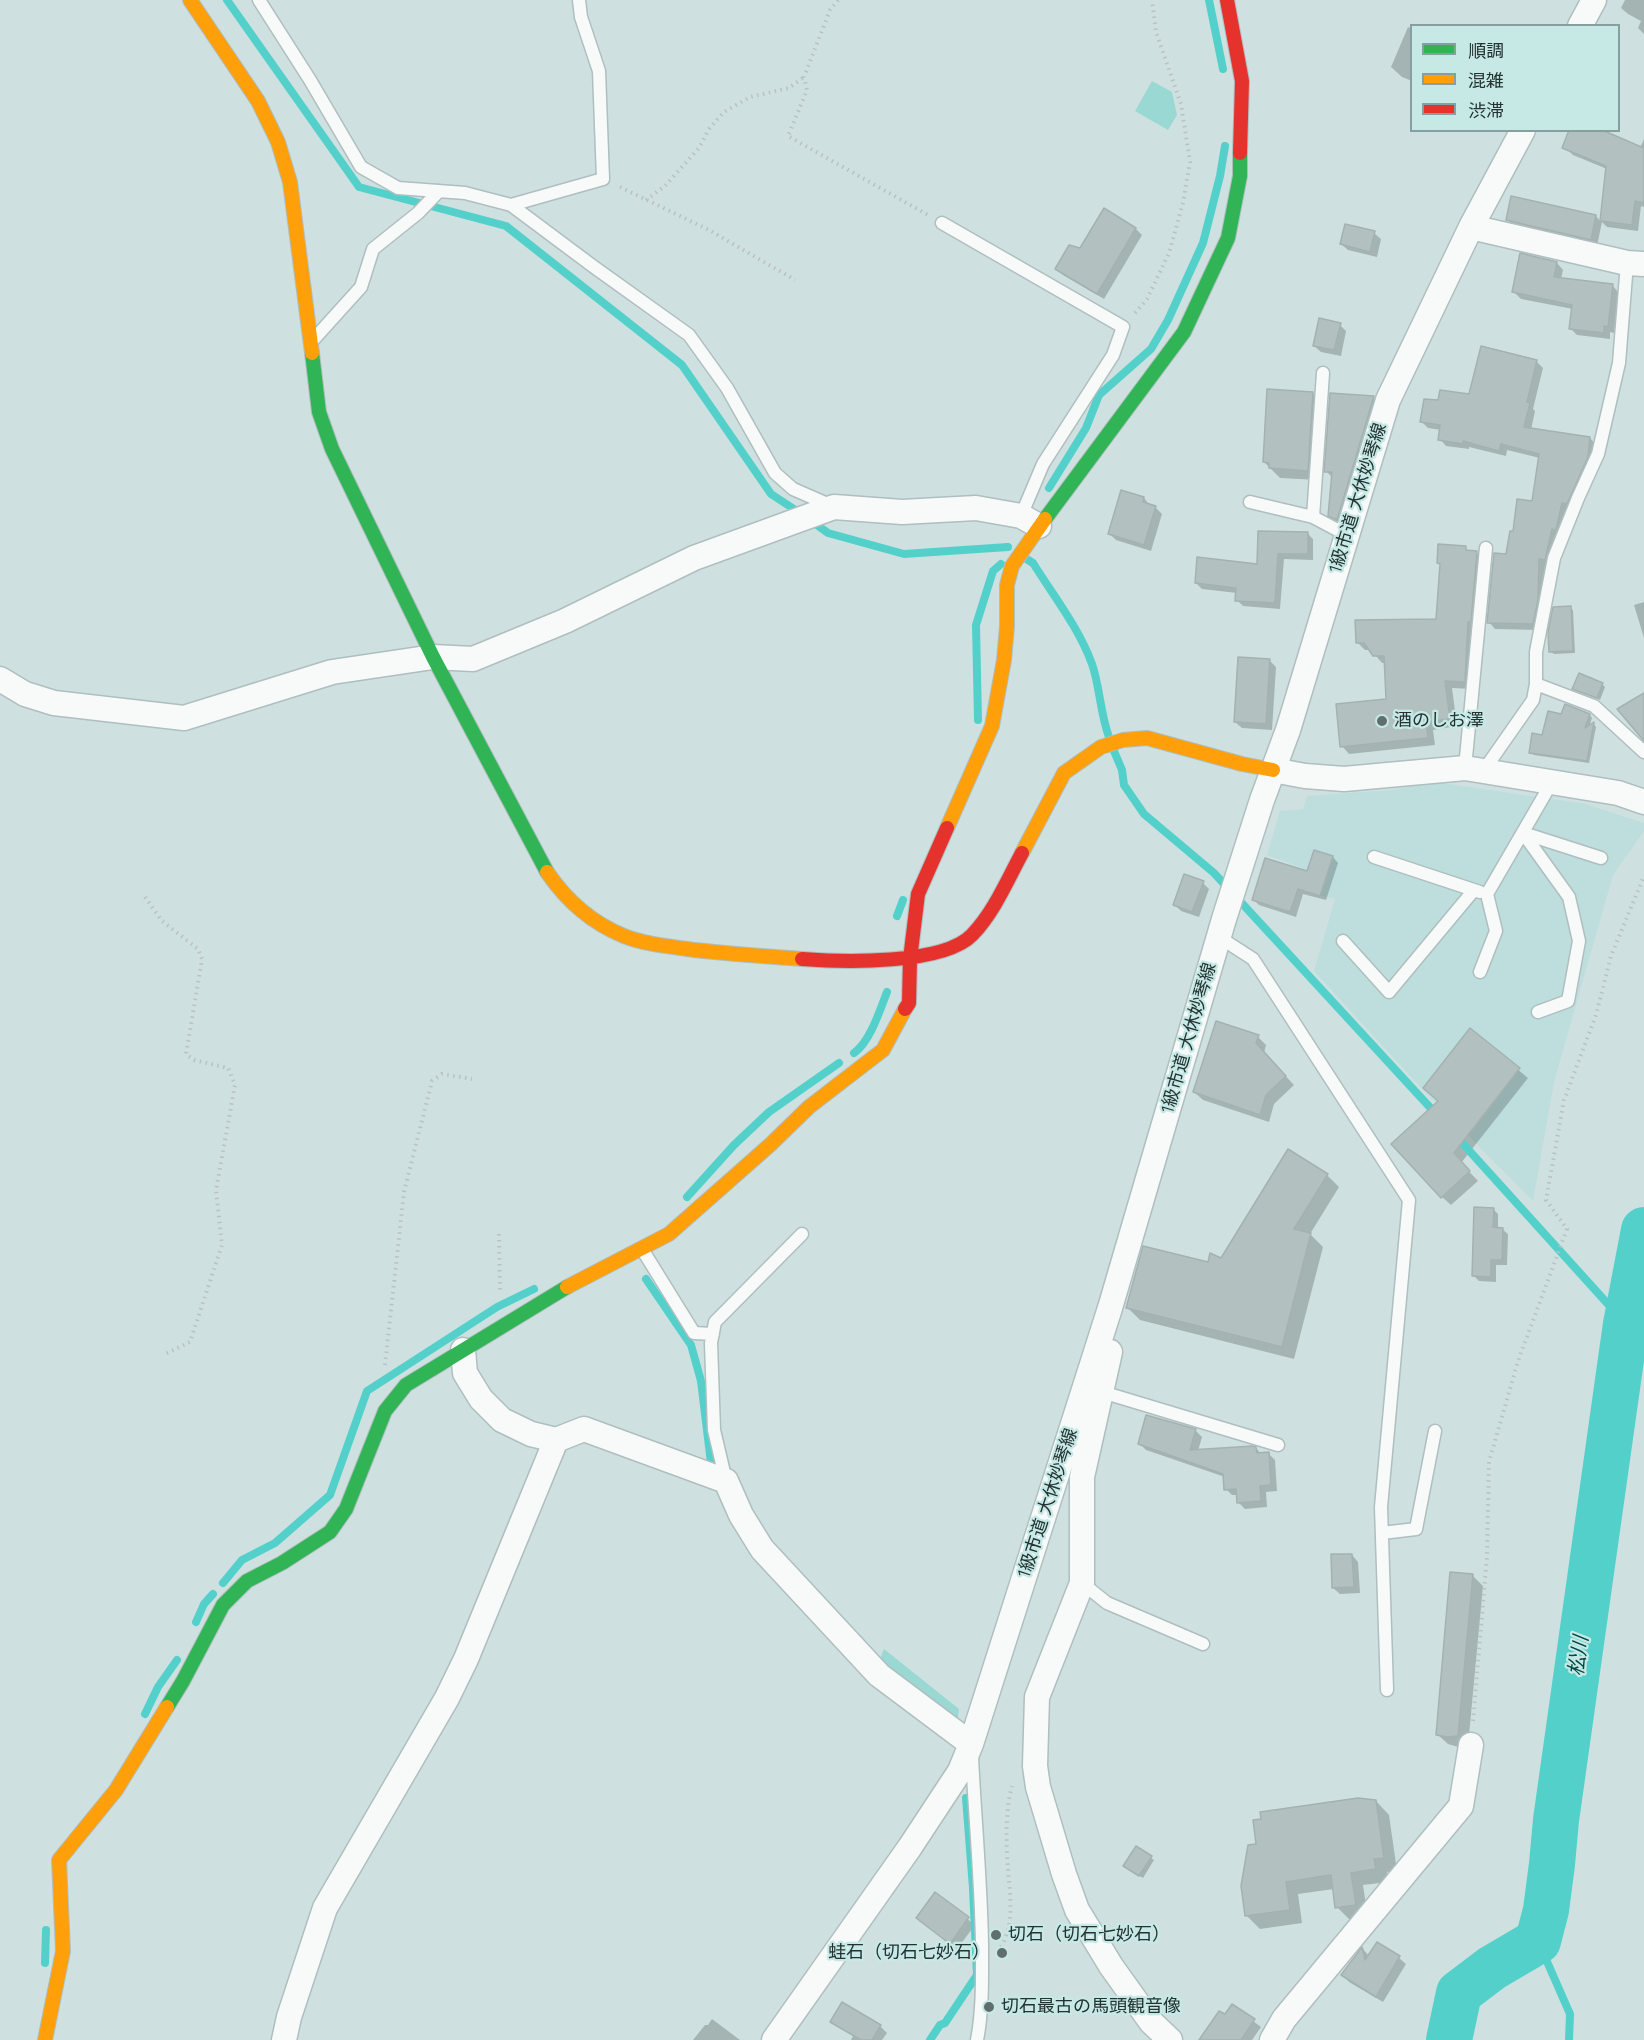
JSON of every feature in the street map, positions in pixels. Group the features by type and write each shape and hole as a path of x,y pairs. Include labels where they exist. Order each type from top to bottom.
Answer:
{"street":[{"path":"190,0 258,101 278,142 290,182 319,412 332,449 433,657 544,867 559,889 576,906 601,924 624,936 649,944 816,960 910,959 949,948 970,937 990,912 1064,773 1101,747 1124,740 1147,738 1242,764 1305,776 1344,779 1474,769 1618,793 1644,802"},
{"path":"45,2040 63,1952 59,1860 116,1790 183,1681 223,1605 247,1581 282,1563 330,1532 346,1509 385,1411 406,1385 574,1283 669,1234 771,1144 809,1107 883,1050 909,1003 910,959 918,894 992,726 1004,660 1007,585 1012,566 1025,548 1030,521 1088,463 1184,332 1228,238 1240,176 1242,81 1227,0"},
{"path":"1581,24 1594,0"},
{"name":"1級市道 大休妙琴線","path":"774,2040 910,1847 960,1771 971,1744 1110,1308 1222,928 1288,730 1388,399 1471,227 1522,132"},
{"path":"1471,227 1636,263"},
{"path":"0,679 25,694 54,703 183,718 332,672 433,657 473,659 565,621 694,558 825,510 902,512 976,508 1030,521"},
{"path":"1110,1308 1112,1341 1082,1477 1082,1583 1037,1697 1035,1744 1038,1787 1077,1910 1151,2022 1170,2040"},
{"path":"464,1350 465,1373 481,1399 502,1420 531,1434 556,1440 584,1430 726,1481 741,1515 762,1549 879,1675 971,1744"},
{"path":"284,2040 289,2017 325,1908 447,1698 466,1659 556,1440"},
{"path":"1272,2040 1284,2019 1461,1806 1471,1745"}],"lane":[{"path":"259,0 310,80 361,167 398,188 436,193 465,193 511,205 689,335 727,388 775,473 793,489 825,510"},
{"path":"511,205 603,179 599,70 581,17 579,0"},
{"path":"309,344 361,287 373,249 418,213 436,193"},
{"path":"942,223 1123,327 1113,355 1044,464 1030,521"},
{"path":"1474,769 1533,700 1536,684 1536,652 1554,558 1598,454 1619,363 1636,263"},
{"path":"1313,517 1323,373"},
{"path":"1250,502 1313,517 1347,535"},
{"path":"1474,769 1486,548"},
{"path":"1536,684 1594,706 1644,752"},
{"path":"1480,972 1496,931 1487,894 1552,782"},
{"path":"1523,833 1601,858"},
{"path":"1523,833 1569,897 1579,941 1568,1001 1538,1012"},
{"path":"1374,856 1487,894"},
{"path":"1343,941 1389,992 1474,890"},
{"path":"1222,928 1252,959 1409,1200 1381,1508 1387,1690"},
{"path":"726,1481 714,1430 711,1343 715,1323 802,1234"},
{"path":"642,1248 694,1333 712,1334"},
{"path":"1102,1392 1278,1445"},
{"path":"1382,1533 1416,1529 1435,1431"},
{"path":"1082,1583 1107,1603 1203,1644"},
{"path":"971,1744 980,1877 982,1967 981,2022 977,2040"}],"path":[{"path":"646,200 665,186 699,148 709,129 724,112 750,96 789,88 804,77 830,10 838,0"},
{"path":"1123,327 1147,299 1169,253 1183,203 1190,162 1181,104 1156,32 1152,0"},
{"path":"804,77 807,90 788,136 942,223"},
{"path":"603,179 709,230 795,280"},
{"path":"1471,1745 1487,1556 1489,1462 1518,1361 1568,1229 1546,1200 1564,1100 1596,1016 1611,956 1644,876"},
{"path":"145,897 162,921 198,950 202,959 186,1054 194,1060 228,1068 236,1085 216,1190 222,1245 190,1342 163,1355"},
{"path":"384,1364 404,1192 432,1081 442,1074 472,1079"},
{"path":"499,1234 500,1295"},
{"path":"982,1967 997,1954 1005,1941 1012,1904 1008,1869 1007,1814 1012,1782"}],"shaded area":[{"path":"1152,81 1172,92 1177,115 1168,130 1135,111"},
{"path":"1434,782 1586,804 1644,823 1644,831 1613,875 1554,1082 1533,1201 1424,1091 1314,971 1335,899 1303,892 1306,872 1267,855 1280,811 1303,809 1307,796 1392,790"},
{"path":"884,1649 959,1709 957,1724 878,1664"}],"building":[{"path":"1568,132 1607,132 1644,148 1644,203 1635,201 1632,225 1600,221 1606,166 1562,148"},
{"path":"1511,196 1596,215 1591,240 1506,220"},
{"path":"1104,208 1136,228 1097,294 1055,269 1069,245 1080,248"},
{"path":"1345,224 1375,231 1370,252 1340,244"},
{"path":"1520,253 1557,262 1554,277 1613,284 1608,327 1604,326 1604,333 1569,329 1572,305 1512,292"},
{"path":"1319,318 1341,323 1334,350 1313,346"},
{"path":"1481,346 1537,360 1527,402 1530,403 1524,427 1590,437 1588,457 1567,504 1562,503 1556,530 1552,529 1545,560 1539,559 1538,600 1533,624 1487,623 1494,553 1506,554 1510,531 1513,531 1517,499 1532,501 1539,454 1501,444 1499,451 1463,441 1463,444 1438,440 1440,425 1420,422 1424,399 1438,400 1440,390 1469,394"},
{"path":"1267,389 1313,392 1308,471 1269,468 1269,463 1263,462"},
{"path":"1330,393 1374,396 1337,520 1328,516 1332,472 1324,472"},
{"path":"1121,490 1144,497 1143,502 1156,506 1144,545 1108,534"},
{"path":"1258,531 1308,532 1308,554 1278,554 1275,603 1235,601 1236,588 1195,583 1197,557 1257,564"},
{"path":"1438,544 1466,546 1466,550 1477,551 1471,622 1468,622 1465,682 1445,681 1450,719 1426,722 1428,738 1340,747 1336,704 1386,699 1384,656 1373,656 1364,643 1356,643 1355,620 1436,619 1440,564 1437,563"},
{"path":"1571,606 1573,651 1549,652 1548,632 1553,607"},
{"path":"1238,657 1270,659 1266,724 1234,722"},
{"path":"1579,673 1603,683 1597,698 1572,689"},
{"path":"1644,693 1644,741 1617,709"},
{"path":"1565,704 1590,714 1585,728 1594,722 1587,761 1529,753 1532,733 1542,735 1548,711 1561,714"},
{"path":"1314,850 1333,856 1320,896 1298,889 1290,912 1252,900 1265,858 1307,871"},
{"path":"1184,874 1204,881 1192,912 1173,905"},
{"path":"1216,1021 1259,1035 1256,1043 1286,1076 1266,1095 1260,1115 1193,1092"},
{"path":"1470,1028 1520,1068 1454,1153 1470,1171 1441,1198 1391,1144 1438,1101 1423,1088"},
{"path":"1288,1149 1328,1174 1294,1229 1311,1233 1282,1347 1126,1308 1143,1246 1208,1262 1210,1253 1221,1258"},
{"path":"1474,1207 1494,1208 1493,1227 1503,1228 1502,1260 1491,1260 1491,1277 1472,1276"},
{"path":"1146,1415 1196,1429 1190,1450 1253,1446 1256,1447 1257,1453 1269,1452 1271,1485 1260,1486 1261,1501 1237,1503 1236,1489 1224,1490 1223,1474 1138,1444"},
{"path":"1331,1554 1352,1554 1354,1587 1332,1588"},
{"path":"1450,1572 1473,1574 1458,1736 1447,1737 1436,1735"},
{"path":"1358,1798 1376,1800 1384,1858 1374,1859 1376,1869 1351,1873 1356,1905 1335,1908 1331,1875 1286,1882 1290,1910 1245,1916 1241,1886 1248,1845 1256,1844 1253,1820 1261,1819 1260,1812"},
{"path":"1136,1846 1152,1856 1139,1876 1123,1866"},
{"path":"935,1892 969,1917 950,1944 916,1918"},
{"path":"1377,1942 1400,1956 1376,1997 1341,1975 1362,1947 1365,1960"},
{"path":"842,2002 881,2025 872,2040 861,2040 830,2022"},
{"path":"1232,2004 1255,2019 1241,2040 1199,2040 1219,2011 1225,2014"}],"waterway":[{"path":"227,0 359,187 506,226 682,365 771,494 800,513"},
{"path":"1209,0 1223,69"},
{"path":"1049,488 1086,428 1099,395 1151,349 1168,320 1203,243 1225,146"},
{"path":"810,520 828,533 904,554 1008,547"},
{"path":"1025,558 1033,563 1087,651 1095,673 1109,737"},
{"path":"978,720 976,625 993,571 1001,564"},
{"path":"1114,751 1122,770 1124,785 1144,814 1214,873 1437,1115"},
{"path":"897,916 903,900"},
{"path":"854,1053 870,1034 887,992"},
{"path":"687,1197 734,1145 769,1112 839,1063"},
{"path":"1455,1135 1626,1324"},
{"name":"松川","path":"1449,2040 1459,1993 1492,1968 1538,1941 1546,1910 1556,1820 1626,1324 1644,1230"},
{"path":"646,1279 691,1345 701,1381 711,1463"},
{"path":"223,1583 242,1560 275,1543 330,1495 367,1391 497,1307 534,1289"},
{"path":"196,1622 204,1604 213,1594"},
{"path":"145,1714 158,1687 177,1660"},
{"path":"930,2040 940,2025 945,2023 977,1975 966,1798"},
{"path":"45,1963 46,1930"},
{"path":"1538,1941 1570,2014 1569,2040"}],"traffic: fast":[{"path":"1045,519 1184,332 1228,238 1240,176 1240,153"},
{"path":"312,353 319,412 332,449 433,657 547,872"},
{"path":"167,1707 223,1605 247,1581 282,1563 330,1532 346,1509 385,1411 406,1385 567,1287"}],"traffic: slow":[{"path":"190,0 258,101 278,142 290,182 312,353"},
{"path":"947,828 992,726 1004,660 1007,585 1012,566 1045,519"},
{"path":"1022,853 1064,773 1101,747 1123,740 1147,738 1242,764 1273,770"},
{"path":"547,872 581,910 612,931 632,939 701,951 802,959"},
{"path":"567,1287 669,1234 771,1144 809,1107 883,1050 905,1009"},
{"path":"45,2040 63,1951 59,1860 116,1790 167,1707"}],"traffic: jam":[{"path":"1227,0 1242,81 1240,153"},
{"path":"905,1009 909,1003 910,959 918,894 947,828"},
{"path":"802,959 866,961 916,957 958,945 972,935 987,916 1022,853"}],"place":[{"name":"酒のしお澤","path":"1382,721"},
{"name":"切石（切石七妙石）","path":"996,1935"},
{"name":"蛙石（切石七妙石）","path":"1002,1953"},
{"name":"切石最古の馬頭観音像","path":"989,2007"}]}
